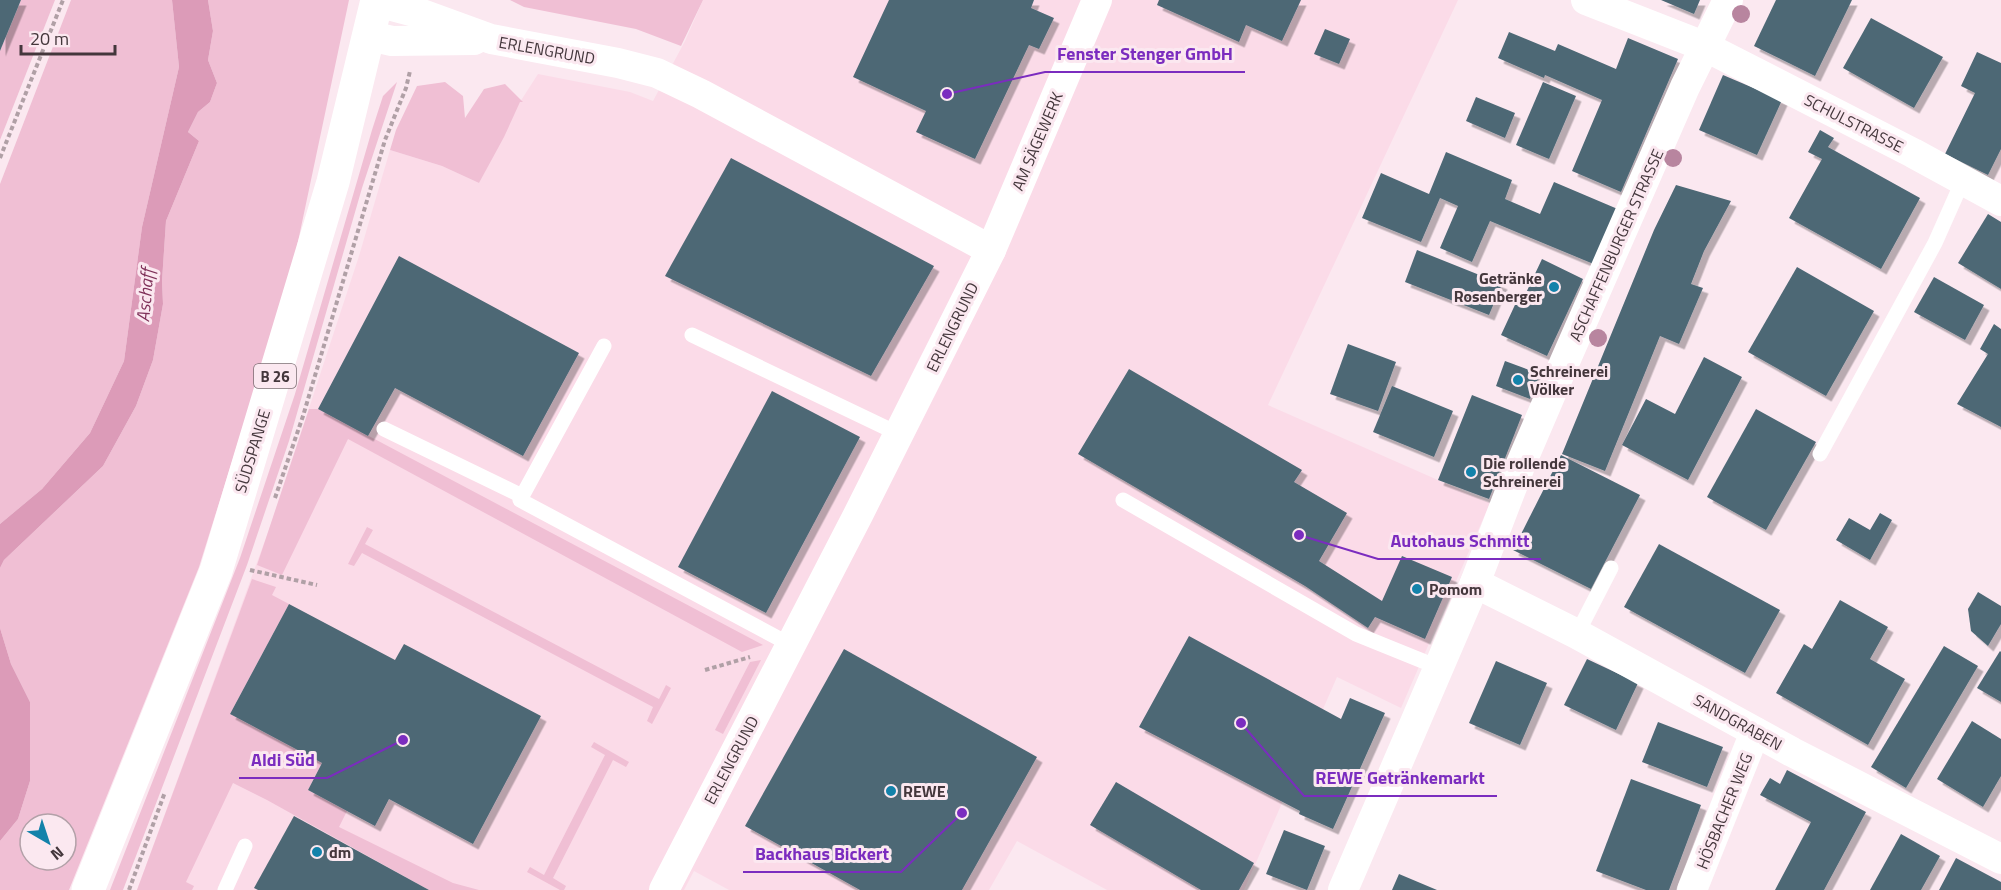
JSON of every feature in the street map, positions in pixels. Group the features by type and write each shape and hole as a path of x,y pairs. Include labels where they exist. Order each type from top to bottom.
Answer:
{"main road":[{"name":"SÜDSPANGE","path":"88,890 216,571 333,182 377,1"}],"street":[{"path":"442,0 459,27"},
{"name":"AM SÄGEWERK","path":"991,249 1097,0"},
{"path":"1586,0 1706,47"},
{"name":"ASCHAFFENBURGER STRASSE","path":"1343,890 1440,668 1520,466 1563,366 1685,87 1728,0"},
{"name":"ERLENGRUND","path":"377,1 422,14 491,39 618,63 657,73 701,94 991,249 900,434 664,890"},
{"name":"ERLENGRUND","path":"370,36 392,41 416,42 491,39"},
{"name":"SCHULSTRASSE","path":"1706,47 2001,201"},
{"name":"SANDGRABEN","path":"1475,583 1577,634 1755,732 2000,856"},
{"name":"HÖSBACHER WEG","path":"1692,890 1755,732"}],"lane":[{"path":"1820,454 1935,243 1963,180"},
{"path":"692,335 900,434"},
{"path":"604,346 520,500 791,645"},
{"path":"384,429 522,496"},
{"path":"1122,500 1356,634 1440,668"},
{"path":"1577,634 1611,568"},
{"path":"225,890 245,846"}],"path":[{"path":"0,158 63,0"},
{"path":"250,570 316,585"}],"shaded area":[{"path":"21,0 55,0 0,140 0,51"},
{"path":"71,0 172,0 179,67 142,227 124,361 90,433 42,489 0,524 0,184"},
{"path":"208,0 349,0 292,270 199,567 78,868 78,812 20,812 30,781 30,702 11,664 0,628 0,568 4,560 103,466 136,406 153,360 163,304 162,281 166,221 199,141 188,132 198,112 210,102 217,83 208,60 213,31"},
{"path":"510,0 703,0 681,46 636,29 524,7"},
{"path":"703,0 1458,0 1268,405 1490,503 1401,708 1337,677 1244,890 1107,890 1017,841 989,890 729,890 694,871 684,890 137,890 271,524 359,256 390,150 442,166 479,183 520,102 538,74 630,92 653,101 685,41"},
{"path":"397,82 362,188 289,441 247,565 123,890 110,890 240,558 295,394 383,96"},
{"path":"445,82 463,96 465,118 484,89 505,84 523,102 520,102 479,183 442,166 390,150 396,130 417,86"},
{"path":"309,409 318,409 763,645 742,652 348,439 282,575 257,565"},
{"path":"367,527 373,530 365,544 659,699 666,685 671,688 652,724 647,721 653,707 362,553 354,566 348,564"},
{"path":"252,579 276,587 272,595 289,604 230,714 322,763 308,790 347,811 339,827 453,883 479,890 429,890 233,783 186,882 194,886 192,890 137,890"},
{"path":"761,660 723,734 715,730 750,662"},
{"path":"594,742 629,762 626,767 613,760 553,878 566,886 564,890 560,890 527,872 530,867 544,875 605,755 591,747"},
{"path":"18,819 18,872 76,872 69,890 0,890 0,841"}],"water":[{"name":"Aschaff","path":"172,0 208,0 213,31 208,60 217,83 210,102 198,112 188,132 199,141 166,221 162,281 163,304 153,360 136,406 103,466 4,560 0,568 0,524 42,489 90,433 124,361 142,227 179,67"},
{"path":"0,628 11,664 30,702 30,781 20,812 18,812 18,819 0,841"}],"building":[{"path":"0,0 21,0 0,51"},
{"path":"889,0 1034,0 1031,8 1054,18 1039,49 1029,45 975,159 916,132 926,111 853,77"},
{"path":"1159,0 1301,0 1282,41 1246,25 1239,42 1157,5"},
{"path":"1661,0 1700,0 1694,14"},
{"path":"1776,0 1852,0 1815,76 1754,46"},
{"path":"1871,18 1943,57 1914,108 1843,68"},
{"path":"1325,29 1350,39 1339,64 1314,54"},
{"path":"1509,32 1555,51 1558,44 1616,69 1628,38 1678,59 1621,192 1572,171 1602,100 1545,75 1544,78 1498,58"},
{"path":"1977,52 2001,63 2001,149 1988,175 1945,154 1975,93 1961,86"},
{"path":"1723,75 1782,100 1757,155 1699,130"},
{"path":"1543,82 1576,96 1549,159 1516,145"},
{"path":"1476,97 1515,113 1505,138 1466,121"},
{"path":"1820,130 1834,138 1828,147 1920,198 1881,269 1789,218 1822,159 1808,152"},
{"path":"1446,152 1512,180 1505,199 1540,214 1554,182 1620,210 1596,265 1490,221 1472,262 1440,248 1458,206 1440,198 1421,242 1362,218 1381,173 1429,194"},
{"path":"731,158 934,266 871,376 665,276"},
{"path":"1676,185 1731,201 1704,251 1691,284 1703,288 1679,344 1660,336 1605,471 1562,454 1654,230"},
{"path":"1988,214 2001,222 2001,289 1958,263"},
{"path":"1417,250 1502,284 1489,315 1405,282"},
{"path":"399,256 579,353 523,456 395,388 368,436 318,409"},
{"path":"1542,259 1583,279 1547,356 1501,335 1520,294 1525,295"},
{"path":"1797,267 1874,311 1826,396 1748,352"},
{"path":"1934,277 1984,305 1965,340 1914,312"},
{"path":"1994,324 2001,329 2001,427 1957,404 1988,354 1980,349"},
{"path":"1348,344 1396,362 1378,411 1330,394"},
{"path":"1704,357 1742,377 1688,480 1622,445 1646,399 1675,414"},
{"name":"Schreinerei Völker","path":"1505,361 1540,374 1530,399 1496,386"},
{"path":"1129,369 1302,470 1294,482 1347,513 1319,561 1382,601 1402,556 1452,577 1425,639 1375,617 1368,628 1305,586 1078,454"},
{"path":"1392,386 1453,411 1434,457 1373,432"},
{"path":"772,391 860,437 766,613 678,567"},
{"path":"1472,395 1522,415 1489,499 1438,480"},
{"path":"1756,409 1816,442 1766,530 1707,497"},
{"path":"1561,455 1640,495 1591,589 1513,550"},
{"path":"1880,513 1892,520 1870,560 1836,540 1849,518 1870,530"},
{"path":"1659,544 1780,610 1745,673 1624,607"},
{"path":"1978,592 2001,606 2001,624 1988,646 1971,631 1968,609"},
{"path":"1840,600 1888,627 1870,659 1905,679 1868,745 1776,693 1804,644 1812,649"},
{"path":"289,604 395,660 404,644 541,716 473,844 389,799 375,826 308,790 322,763 230,714"},
{"path":"1189,636 1341,719 1350,698 1385,713 1333,829 1299,814 1300,811 1139,727"},
{"path":"1944,646 1978,666 1906,788 1871,767"},
{"name":"REWE","path":"844,649 1037,757 962,890 860,890 745,826"},
{"path":"2001,652 2001,702 1977,688"},
{"path":"1587,659 1638,683 1616,730 1564,705"},
{"path":"1496,661 1547,683 1520,745 1469,723"},
{"path":"1972,721 2001,739 2001,776 1983,807 1937,779"},
{"path":"1658,722 1723,747 1707,787 1642,762"},
{"path":"1787,770 1866,812 1824,890 1775,890 1811,822 1760,795 1770,778 1780,784"},
{"path":"1631,779 1701,805 1669,890 1646,890 1596,871"},
{"path":"1116,782 1254,863 1239,890 1201,890 1090,825"},
{"name":"dm","path":"294,816 429,890 258,890 254,888"},
{"path":"1284,830 1325,846 1307,890 1266,874"},
{"path":"1901,834 1940,856 1921,890 1870,890"},
{"path":"1956,858 2001,882 2001,890 1939,890"},
{"path":"1399,874 1437,890 1392,890"}],"place":[{"name":"Fenster Stenger GmbH","path":"947,94"},
{"name":"Getränke Rosenberger","path":"1554,287"},
{"name":"Schreinerei Völker","path":"1518,380"},
{"name":"Die rollende Schreinerei","path":"1471,472"},
{"name":"Autohaus Schmitt","path":"1299,535"},
{"name":"Pomom","path":"1417,589"},
{"name":"REWE Getränkemarkt","path":"1241,723"},
{"name":"Aldi Süd","path":"403,740"},
{"name":"REWE","path":"891,791"},
{"name":"Backhaus Bickert","path":"962,813"},
{"name":"dm","path":"317,852"}]}
